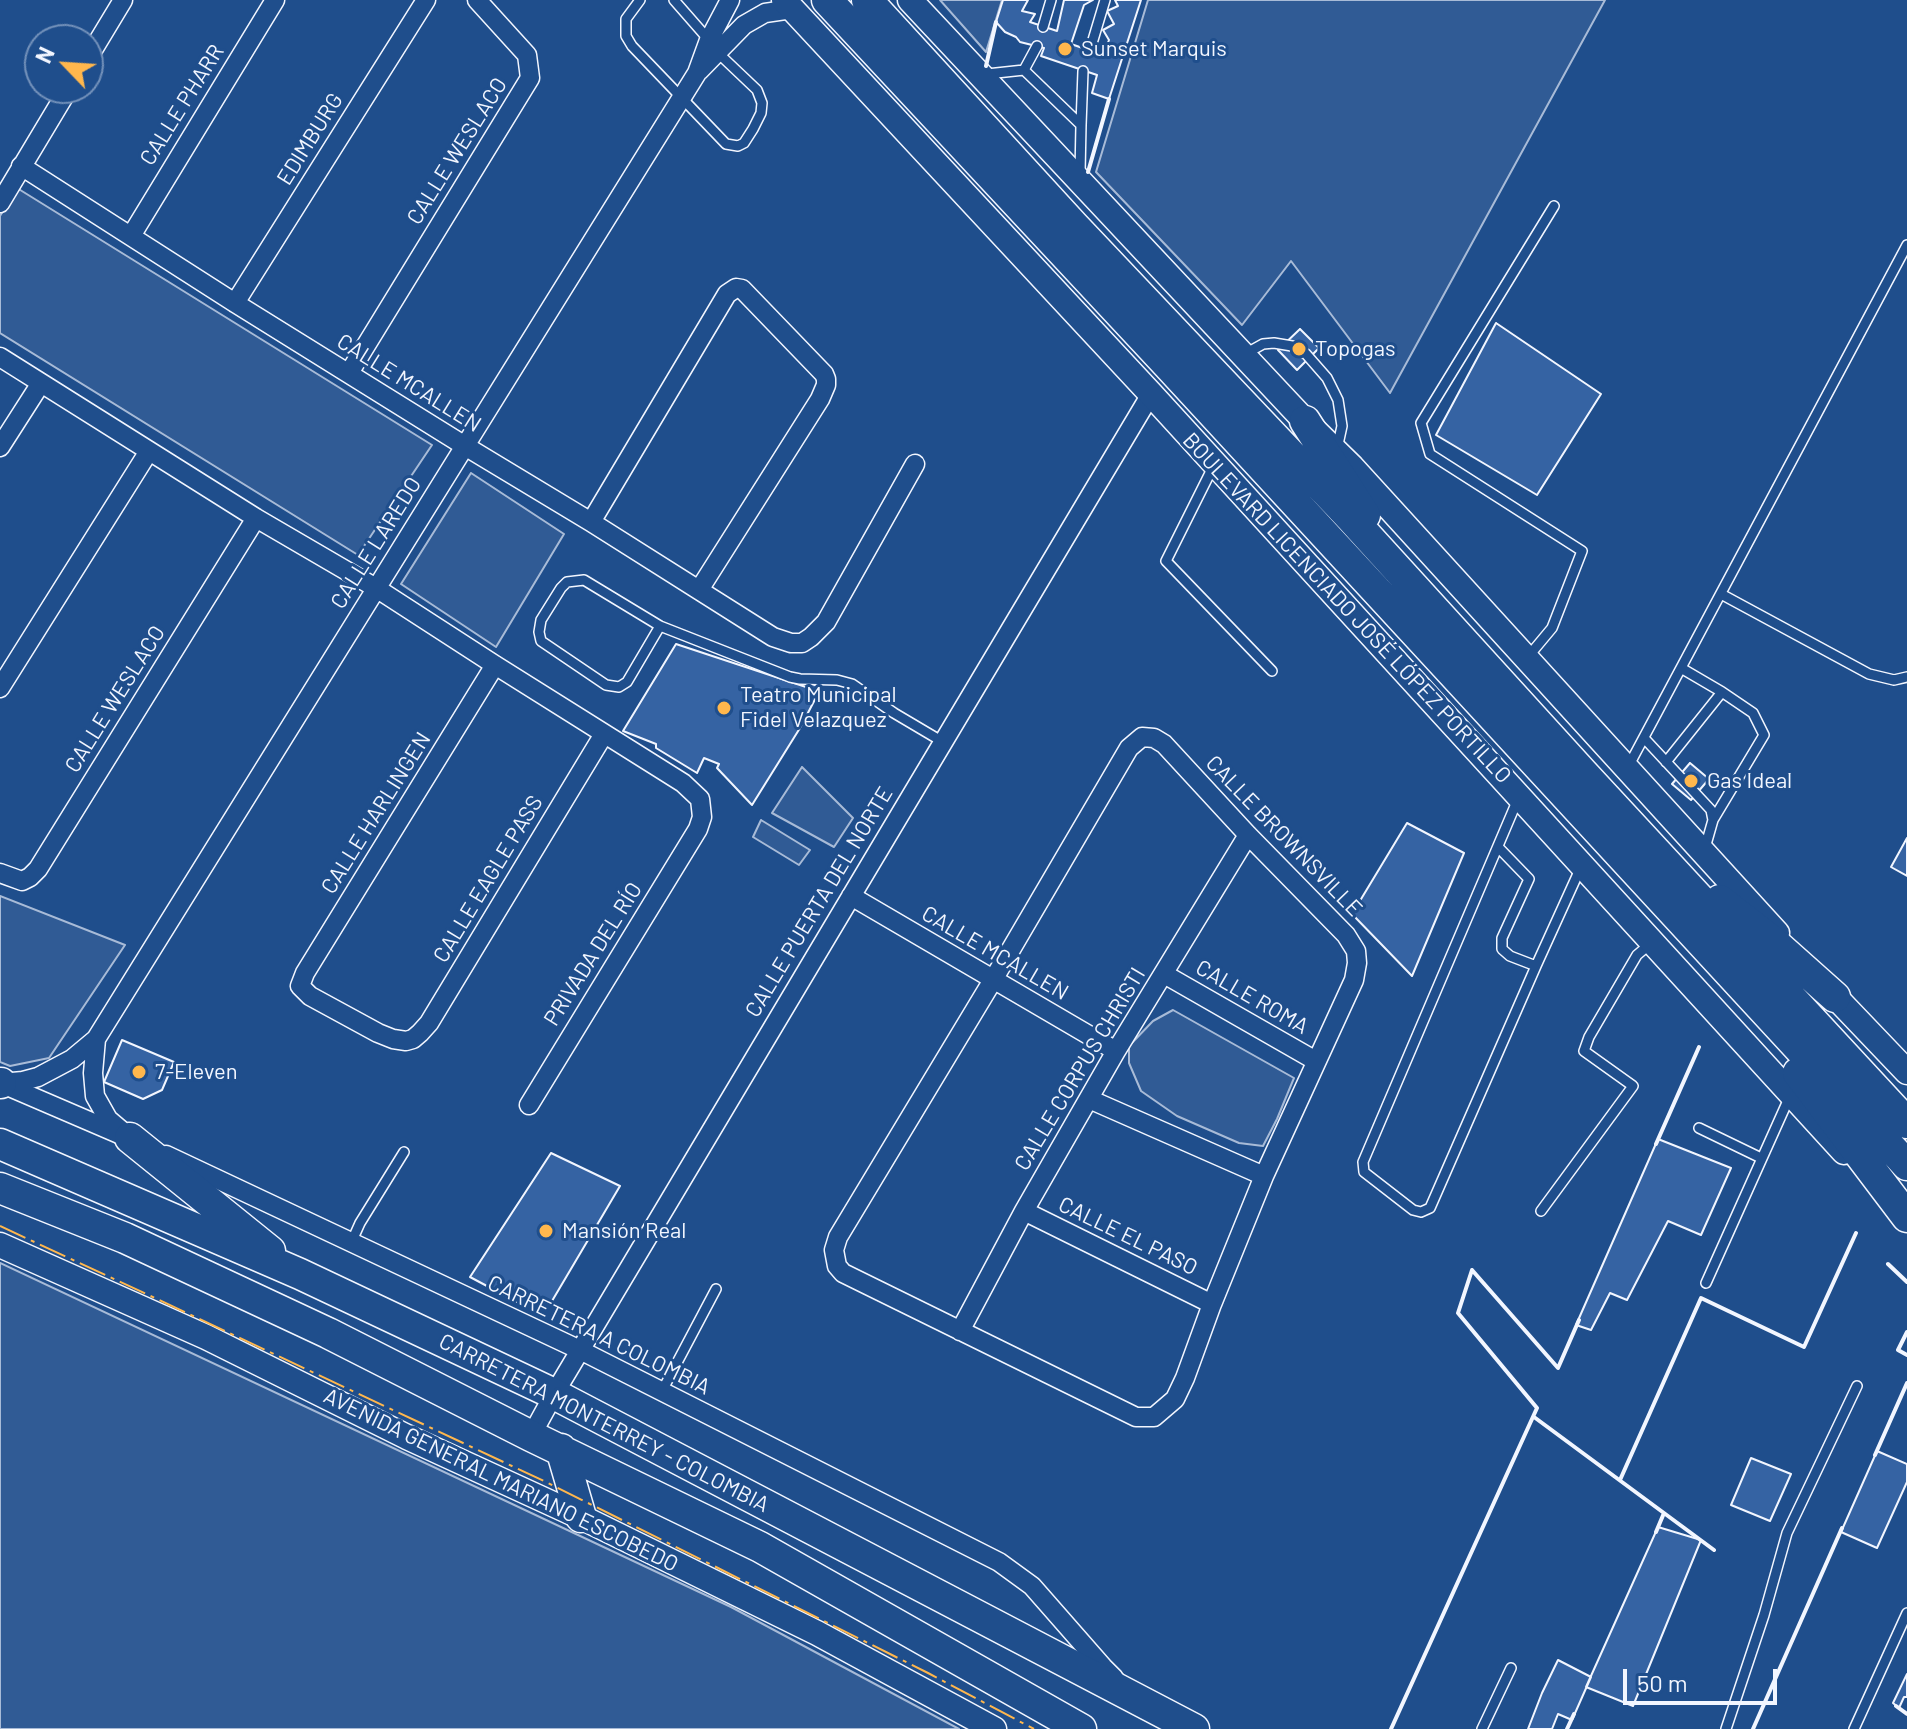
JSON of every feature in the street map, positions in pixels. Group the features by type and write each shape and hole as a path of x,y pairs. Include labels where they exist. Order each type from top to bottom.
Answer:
{"main road":[{"name":"BOULEVARD LICENCIADO JOSÉ LÓPEZ PORTILLO","path":"827,0 1907,1165"},
{"path":"867,0 1074,226 1350,517 1907,1123"},
{"path":"1305,421 1402,574"},
{"path":"1662,859 1735,911 1835,997"},
{"path":"1740,986 1768,1035 1907,1218"},
{"path":"130,1138 300,1274"},
{"name":"CARRETERA MONTERREY - COLOMBIA","path":"0,1144 300,1274 554,1394 1194,1729"},
{"name":"CARRETERA MONTERREY - COLOMBIA","path":"0,1188 152,1251 328,1333 760,1547 1081,1729"},
{"path":"561,1449 581,1517"}],"street":[{"path":"104,31 123,0"},
{"name":"CALLE PHARR","path":"131,236 275,0"},
{"name":"EDIMBURG","path":"235,303 426,0"},
{"name":"CALLE WESLACO","path":"349,373 530,78 527,55 477,0"},
{"name":"CALLE LAREDO","path":"0,1083 38,1077 72,1059 96,1039 697,73 713,46 730,0"},
{"path":"910,0 1305,421 1352,467 1835,997 1906,1070"},
{"name":"CALLE LAREDO","path":"713,46 765,13 788,5"},
{"name":"BOULEVARD LICENCIADO JOSÉ LÓPEZ PORTILLO","path":"788,5 1151,394 1907,1218"},
{"path":"0,203 59,104"},
{"name":"CALLE MCALLEN","path":"21,166 235,303 773,637 802,643 826,622 915,464"},
{"path":"591,522 727,294 736,288 746,292 824,374 826,385 699,590"},
{"path":"0,357 256,518 376,588 604,734"},
{"path":"0,447 41,383"},
{"name":"CALLE PUERTA DEL NORTE","path":"531,1436 1151,394"},
{"path":"0,688 149,451"},
{"name":"CALLE WESLACO","path":"0,873 22,881 38,869 256,518"},
{"name":"CALLE HARLINGEN","path":"406,1041 378,1033 310,996 300,986 305,973 495,665"},
{"name":"PRIVADA DEL RÍO","path":"529,1105 698,829 702,817 700,799 683,783 604,734"},
{"name":"CALLE EAGLE PASS","path":"406,1041 413,1039 429,1023 604,734"},
{"name":"CALLE BROWNSVILLE","path":"1142,737 1154,738 1164,744 1248,835 1346,935 1356,951 1357,963 1354,980 1264,1176 1175,1399 1154,1417 1136,1417 843,1273 837,1266 834,1250 838,1237 1129,748 1142,737"},
{"name":"CALLE CORPUS CHRISTI","path":"960,1331 1024,1211 1116,1051 1248,835"},
{"name":"CALLE MCALLEN","path":"851,896 1116,1051"},
{"name":"CALLE ROMA","path":"1164,974 1316,1061"},
{"name":"CALLE LAREDO","path":"96,1039 93,1073 95,1096 108,1119 130,1138"},
{"name":"CARRETERA A COLOMBIA","path":"0,1083 130,1138 580,1350 999,1562 1032,1586 1103,1667 1133,1696"},
{"path":"1089,1099 1264,1176"},
{"name":"CALLE EL PASO","path":"1024,1211 1212,1304"},
{"name":"AVENIDA GENERAL MARIANO ESCOBEDO","path":"0,1245 206,1337 407,1437 581,1517 817,1633 994,1729"}],"lane":[{"path":"640,0 626,19 626,36 632,46 726,144 738,146 744,143 761,113 762,103 757,90 713,46 674,0"},
{"path":"1043,27 1051,0"},
{"path":"1090,50 1105,0"},
{"path":"1024,70 1037,46"},
{"path":"982,75 1024,70"},
{"path":"1024,70 1081,125"},
{"path":"1080,180 1083,71"},
{"path":"1527,658 1552,628 1582,551 1430,454 1421,423 1554,206"},
{"path":"1628,768 1907,245"},
{"path":"1245,355 1253,349 1274,343 1292,346 1306,354 1327,378 1338,400 1342,426 1336,452"},
{"path":"1215,464 1166,561 1272,671"},
{"path":"660,626 627,682 619,687 606,685 541,641 539,632 541,620 561,588 567,582 584,580 660,626 790,677 852,684 943,742"},
{"path":"1721,594 1869,674 1894,680 1907,677"},
{"path":"1681,668 1753,713 1764,735 1713,820 1704,851"},
{"path":"1666,762 1722,692"},
{"path":"1644,738 1711,810 1713,820"},
{"path":"1519,796 1363,1162 1364,1172 1413,1210 1421,1212 1430,1208 1581,866"},
{"path":"1498,847 1529,879 1502,938 1502,949 1510,956 1536,966"},
{"path":"1541,1211 1633,1086 1584,1051 1637,955 1652,941"},
{"path":"1706,1283 1791,1094"},
{"path":"1699,1128 1761,1158"},
{"path":"351,1243 404,1152"},
{"path":"662,1391 716,1289"},
{"path":"1726,1729 1764,1615 1787,1533 1857,1386"},
{"path":"1854,1729 1907,1613"},
{"path":"1482,1729 1511,1668"}],"shaded area":[{"path":"940,0 1002,0 986,52"},
{"path":"1148,0 1605,0 1390,393 1291,261 1242,325 1096,172"},
{"path":"17,188 432,445 358,555 0,333 0,216"},
{"path":"471,473 564,534 496,647 401,584"},
{"path":"802,767 853,818 834,847 772,813"},
{"path":"761,820 810,850 799,865 753,837"},
{"path":"0,896 125,945 49,1058 10,1066 0,1062"},
{"path":"1173,1010 1294,1078 1263,1146 1239,1143 1177,1116 1141,1091 1129,1063 1129,1046 1153,1021"},
{"path":"0,1263 731,1607 959,1729 0,1729"}],"building":[{"name":"Sunset Marquis","path":"1003,0 1028,0 1022,11 1035,14 1030,22 1057,31 1064,0 1093,0 1084,5 1071,44 1103,55 1109,40 1103,30 1114,24 1107,11 1118,6 1115,0 1141,0 1109,99 1092,93 1097,75 1041,56 1044,48 1020,42 1005,32 996,22"},
{"path":"1496,323 1601,394 1537,495 1436,435"},
{"name":"Topogas","path":"1300,329 1319,348 1297,370 1278,350"},
{"name":"Teatro Municipal Fidel Velazquez","path":"676,644 809,688 811,683 821,688 752,805 717,768 719,764 704,758 697,773 656,748 656,744 623,731"},
{"name":"Gas Ideal","path":"1690,763 1709,779 1691,800 1672,784"},
{"path":"1407,823 1464,853 1412,976 1352,914"},
{"path":"1907,838 1907,876 1891,867"},
{"name":"7-Eleven","path":"122,1040 174,1062 162,1090 143,1099 104,1082"},
{"path":"1658,1139 1731,1168 1701,1235 1668,1221 1627,1300 1610,1293 1591,1330 1576,1325"},
{"name":"Mansión Real","path":"551,1153 620,1186 552,1301 517,1302 470,1277"},
{"path":"1877,1451 1907,1464 1907,1482 1877,1548 1841,1532"},
{"path":"1751,1458 1791,1474 1770,1521 1731,1505"},
{"path":"1658,1527 1701,1540 1633,1706 1586,1687"},
{"path":"1558,1660 1591,1677 1572,1720 1558,1714 1552,1729 1528,1729 1542,1693"},
{"path":"1907,1674 1907,1697 1904,1697 1899,1708 1893,1703"}],"wall":[{"path":"986,66 996,22"},
{"path":"1088,172 1109,99"},
{"path":"1656,1144 1699,1047"},
{"path":"1620,1480 1701,1298 1804,1347 1856,1233"},
{"path":"1888,1264 1907,1282"},
{"path":"1391,1729 1537,1408 1458,1313 1472,1270 1558,1368 1579,1320"},
{"path":"1907,1332 1898,1350 1907,1355"},
{"path":"1875,1455 1907,1383"},
{"path":"1534,1417 1714,1550"},
{"path":"1656,1532 1664,1513"},
{"path":"1753,1729 1842,1528"},
{"path":"1896,1706 1907,1714"},
{"path":"1567,1729 1574,1714"}],"power":[{"path":"0,1226 546,1482 1034,1729"}],"place":[{"name":"Sunset Marquis","path":"1065,49"},
{"name":"Topogas","path":"1299,349"},
{"name":"Teatro Municipal Fidel Velazquez","path":"724,708"},
{"name":"Gas Ideal","path":"1691,781"},
{"name":"7-Eleven","path":"139,1072"},
{"name":"Mansión Real","path":"546,1231"}]}
